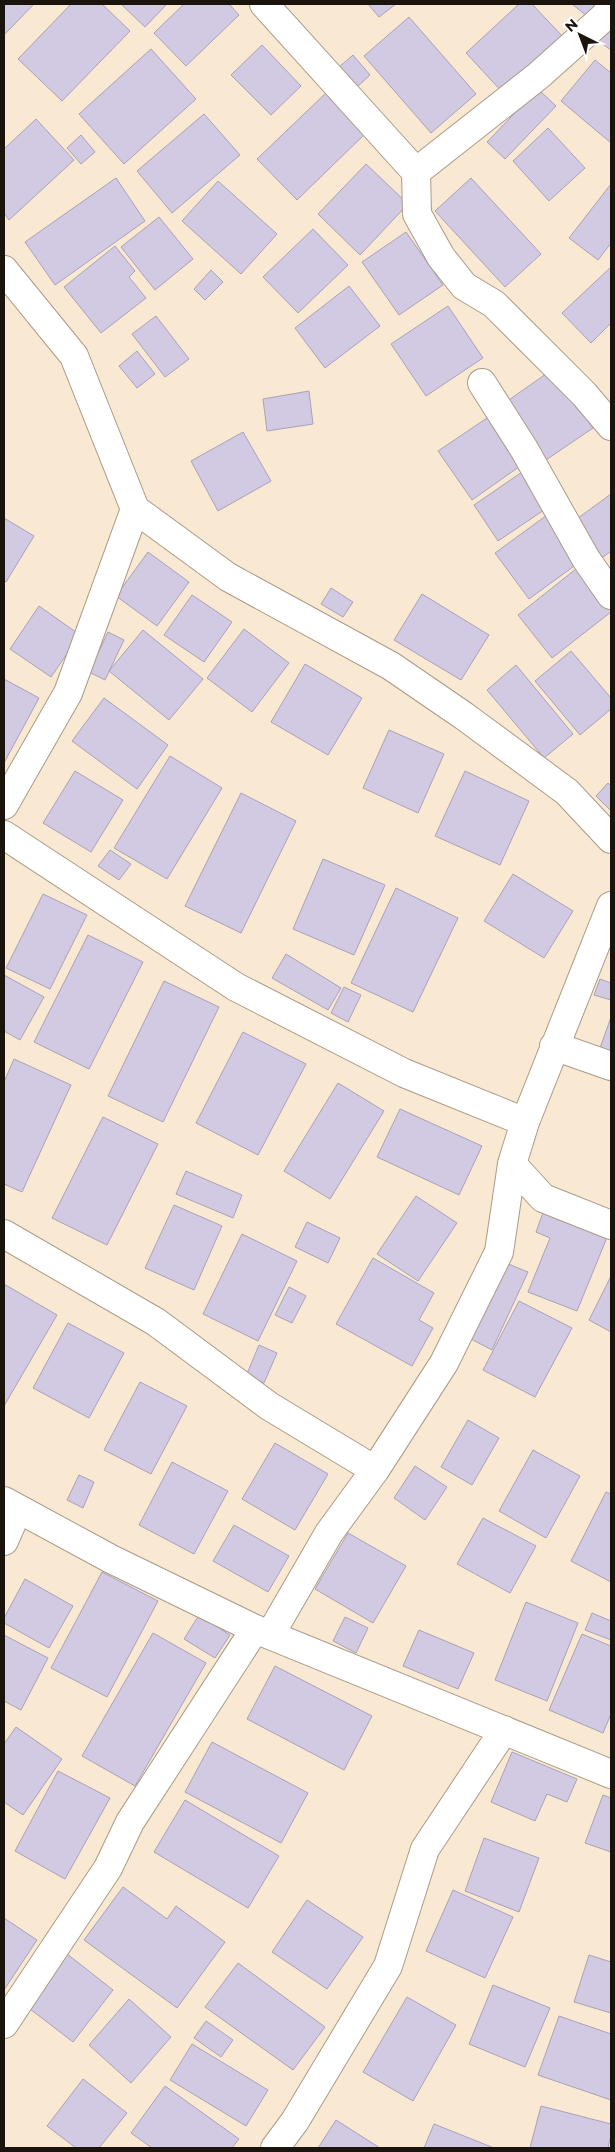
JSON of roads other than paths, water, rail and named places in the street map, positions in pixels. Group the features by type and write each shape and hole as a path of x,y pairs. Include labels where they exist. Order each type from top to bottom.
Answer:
{"street":[{"path":"264,4 416,172 417,214 441,257 464,286 494,304 584,394 611,426"},
{"path":"416,172 538,76 604,17 611,7"},
{"path":"4,270 74,356 135,508 228,577 391,666 464,716 567,792 611,839"},
{"path":"482,383 524,449 586,559 611,595"},
{"path":"4,805 68,692 135,508"},
{"path":"4,835 236,987 404,1073 525,1122"},
{"path":"4,2024 108,1868 130,1822 329,1533 375,1470 444,1363 499,1252 512,1164 525,1122 611,906"},
{"path":"554,1046 611,1066"},
{"path":"512,1164 543,1198 611,1225"},
{"path":"4,1234 156,1322 269,1406 375,1470"},
{"path":"4,1541 11,1505 111,1559 262,1632 611,1774"},
{"path":"275,2148 294,2121 388,1966 425,1849 504,1730"}]}
